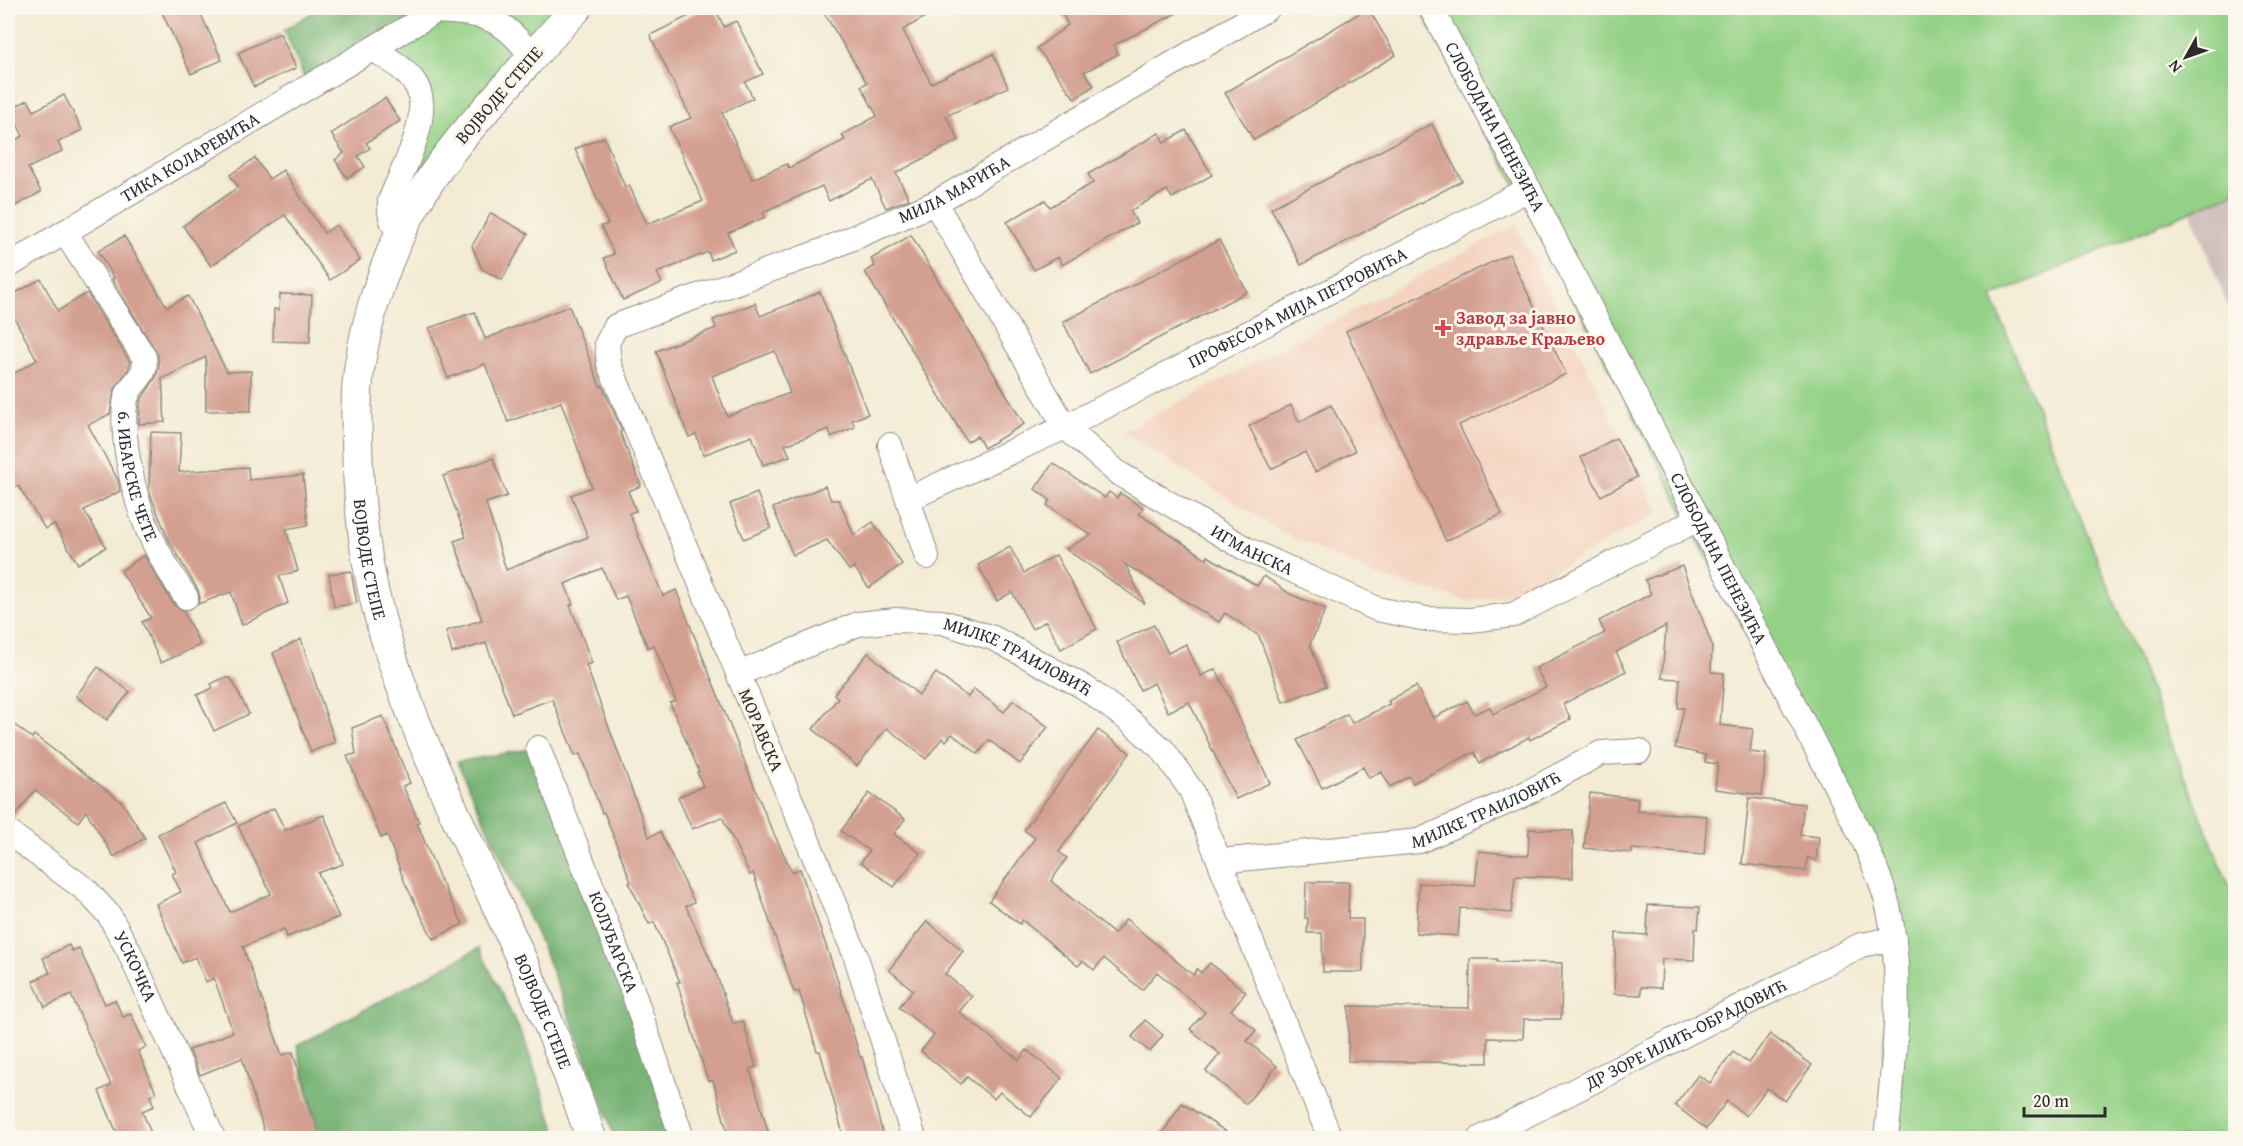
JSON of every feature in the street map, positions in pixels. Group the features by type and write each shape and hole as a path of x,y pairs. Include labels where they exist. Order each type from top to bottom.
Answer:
{"street":[{"name":"ВОЈВОДЕ СТЕПЕ","path":"577,8 442,162 416,202 400,235 368,326 361,354 356,397 360,495 372,580 380,617 392,655 425,745 557,1043 591,1138"},
{"name":"МИЛА МАРИЋА","path":"616,326 822,250 935,203 1268,8"},
{"name":"СЛОБОДАНА ПЕНЕЗИЋА","path":"1431,8 1529,189 1863,839 1886,897 1894,939 1896,971 1894,1062 1886,1138"},
{"name":"ТИКА КОЛАРЕВИЋА","path":"8,266 439,9 497,22 515,36 532,57"},
{"path":"373,49 400,68 417,87 420,98 421,112 415,139 390,201 389,213 392,225 400,235"},
{"name":"ПРОФЕСОРА МИЈА ПЕТРОВИЋА","path":"908,499 1065,427 1529,189"},
{"name":"ИГМАНСКА","path":"935,203 1065,427 1118,472 1246,549 1377,609 1426,619 1470,620 1513,615 1698,519"},
{"name":"6. ИБАРСКЕ ЧЕТЕ","path":"65,232 144,357 146,367 143,375 129,389 124,406 124,428 130,467 140,512 150,539 186,597"},
{"name":"МОРАВСКА","path":"616,326 607,343 609,364 855,954 914,1138"},
{"path":"890,445 927,556"},
{"name":"МИЛКЕ ТРАИЛОВИЋ","path":"738,674 858,624 896,620 942,622 993,638 1084,687 1130,721 1163,750 1191,790 1330,1138"},
{"name":"КОЛУБАРСКА","path":"538,748 633,992 682,1138"},
{"name":"МИЛКЕ ТРАИЛОВИЋ","path":"1221,861 1419,841 1521,796 1601,753 1639,751"},
{"name":"УСКОЧКА","path":"8,832 86,890 109,915 129,951 213,1138"},
{"name":"ДР ЗОРЕ ИЛИЋ-ОБРАДОВИЋ","path":"1482,1138 1861,945 1894,939"}],"shaded area":[{"path":"2235,192 2235,324 2190,210"},
{"name":"Завод за јавно здравље Краљево","path":"1516,225 1659,513 1509,595 1467,601 1374,575 1284,533 1123,432"}],"green space":[{"path":"320,8 441,8 308,87 284,30"},
{"path":"441,8 577,8 407,219 420,98 373,49"},
{"path":"1420,8 2235,8 2235,192 1992,297 2235,901 2235,1138 1879,1138 1888,978 1878,903 1855,845 1521,196"},
{"path":"534,748 682,1138 615,1138 544,951 457,762"},
{"path":"479,948 524,1039 558,1138 318,1138 297,1046"}],"building":[{"path":"160,8 198,8 222,60 191,74"},
{"path":"705,8 715,8 724,27 736,21 763,74 745,82 753,98 722,113 752,179 787,164 789,168 845,140 842,135 877,116 861,86 867,83 821,8 940,8 903,30 931,83 993,54 1008,87 946,116 959,140 896,173 909,199 886,208 872,179 829,201 822,186 763,212 765,217 728,233 735,250 711,260 708,252 657,273 662,283 623,300 604,258 614,254 601,226 608,224 575,149 604,137 625,187 629,185 647,224 703,201 669,127 691,118 650,35"},
{"path":"1059,8 1186,8 1114,45 1118,54 1084,72 1094,85 1075,99 1037,48 1068,25"},
{"path":"1368,8 1396,55 1254,140 1225,93"},
{"path":"280,33 296,68 254,87 238,53"},
{"path":"64,95 82,130 58,142 62,151 28,168 41,192 8,210 8,129 14,141 23,136 10,109 28,100 34,111"},
{"path":"385,98 400,121 366,143 370,148 358,156 365,167 347,178 335,160 344,153 331,134"},
{"path":"1432,124 1462,181 1301,265 1271,208"},
{"path":"1186,130 1212,175 1172,198 1167,190 1130,211 1137,223 1062,265 1058,257 1034,270 1007,222 1045,200 1050,207 1093,183 1088,174 1159,133 1164,143"},
{"path":"255,158 269,179 283,170 324,233 336,225 360,260 330,280 285,215 211,266 183,226 238,187 230,175"},
{"path":"491,213 528,234 502,280 482,269 472,246"},
{"path":"911,235 1024,424 984,448 977,436 967,442 865,272 875,266 871,259"},
{"path":"124,236 167,307 188,296 227,372 251,371 251,411 206,411 206,357 162,379 165,422 139,424 140,401 156,377 159,367 158,355 112,279 114,278 98,251"},
{"path":"1219,240 1247,292 1090,374 1063,322"},
{"path":"1509,254 1566,374 1459,425 1502,514 1446,541 1346,331"},
{"path":"41,279 58,311 87,293 130,362 129,368 114,391 110,414 88,425 118,480 120,491 84,510 106,547 78,564 54,524 45,529 18,485 8,493 8,377 37,360 8,306 8,297"},
{"path":"820,292 868,414 852,420 855,427 831,437 829,429 785,445 790,456 763,465 752,436 703,455 696,434 689,437 656,351 716,328 713,320 755,303 760,316","holes":["775,351 790,393 727,416 712,376"]},
{"path":"280,294 312,295 310,342 273,341 274,309 279,310"},
{"path":"569,306 600,386 602,385 622,431 620,432 641,486 628,491 636,511 629,513 663,596 676,590 768,821 792,872 800,869 837,978 860,1057 862,1057 884,1138 844,1138 820,1051 817,1051 799,991 794,992 753,873 750,875 722,817 692,829 678,797 703,786 697,772 699,771 670,703 676,701 654,645 648,648 626,596 616,600 602,568 565,584 573,604 570,605 592,663 586,665 649,837 660,832 694,902 686,906 715,970 733,1023 743,1021 756,1067 750,1069 770,1138 729,1138 713,1080 708,1081 677,982 680,982 654,922 649,924 629,883 631,882 580,754 575,756 552,699 512,714 486,643 452,653 446,631 482,620 454,541 466,537 443,476 493,458 507,496 486,503 506,570 588,537 571,495 592,487 561,402 508,422 485,364 448,378 429,328 475,312 485,339"},
{"path":"1291,405 1299,422 1331,405 1355,451 1315,472 1305,452 1271,469 1249,426"},
{"path":"151,432 181,433 179,472 248,467 249,480 303,475 308,525 286,529 298,571 279,576 288,603 242,625 231,592 198,604 200,597 198,590 169,541 150,494"},
{"path":"1616,438 1637,477 1601,496 1581,457"},
{"path":"1053,463 1105,498 1109,492 1117,498 1120,493 1143,508 1139,514 1207,559 1208,556 1257,586 1264,576 1290,594 1326,609 1310,644 1326,686 1283,702 1259,636 1225,613 1219,622 1125,564 1145,604 1066,549 1091,535 1047,505 1050,500 1035,489"},
{"path":"825,486 831,500 839,500 854,535 873,522 902,564 869,588 854,567 849,570 827,540 793,555 773,508"},
{"path":"757,493 771,528 744,539 730,504"},
{"path":"1010,547 1024,573 1056,555 1097,629 1061,649 1046,621 1032,629 1012,592 997,601 978,565"},
{"path":"144,555 174,605 183,611 200,645 161,663 142,622 151,618 121,571"},
{"path":"1682,566 1712,645 1711,672 1724,673 1720,725 1753,729 1750,752 1766,754 1762,795 1715,789 1718,764 1705,762 1706,755 1675,748 1684,708 1678,708 1680,679 1662,678 1666,626 1616,652 1626,671 1563,704 1571,719 1530,740 1529,737 1480,763 1474,752 1413,783 1409,776 1390,787 1382,772 1369,778 1363,767 1322,788 1297,740 1347,714 1352,723 1390,704 1388,701 1416,686 1433,718 1467,701 1474,714 1490,707 1493,714 1546,687 1536,668 1605,633 1599,621 1651,594 1645,580"},
{"path":"351,571 357,603 334,607 329,574"},
{"path":"1154,625 1168,653 1186,644 1201,676 1216,669 1270,783 1236,799 1189,702 1168,712 1154,683 1140,690 1117,642"},
{"path":"301,639 335,742 311,752 273,653"},
{"path":"868,653 919,695 936,673 968,697 974,689 1004,712 1013,700 1048,727 1020,764 989,740 978,754 952,734 946,741 942,738 926,759 887,728 857,766 813,729 838,698 834,694"},
{"path":"98,667 130,692 107,720 76,696"},
{"path":"223,678 231,678 249,714 214,731 197,695 213,688 211,684"},
{"path":"383,716 410,783 403,786 419,822 417,823 440,879 463,924 433,939 405,883 387,835 381,838 347,756 356,754 352,728"},
{"path":"8,720 32,738 34,735 122,802 145,838 114,857 86,811 78,822 35,790 13,819 8,818"},
{"path":"1098,730 1130,753 1059,852 1067,858 1051,881 1114,934 1126,919 1193,975 1197,969 1201,973 1210,963 1246,992 1231,1010 1256,1030 1247,1041 1277,1066 1246,1104 1206,1071 1220,1054 1190,1029 1205,1012 1157,972 1142,990 1104,958 1094,970 1083,961 1078,966 1022,920 1020,924 989,901 1035,838 1024,830"},
{"path":"869,793 905,819 894,834 920,853 894,887 861,862 869,851 841,831"},
{"path":"1590,793 1638,799 1637,811 1707,816 1704,855 1632,849 1632,853 1584,848"},
{"path":"1749,798 1804,804 1800,835 1819,837 1816,861 1807,857 1806,871 1742,864"},
{"path":"226,803 237,823 198,843 230,912 271,894 238,826 274,808 285,830 324,815 343,864 318,873 339,917 287,937 284,929 243,947 282,1055 293,1052 311,1114 313,1114 321,1138 266,1138 242,1058 200,1075 189,1050 233,1032 214,978 206,982 195,957 182,963 156,904 181,892 172,874 176,872 158,834"},
{"path":"1529,829 1573,831 1573,878 1515,876 1511,913 1460,908 1458,936 1416,933 1419,883 1475,886 1479,851 1528,856"},
{"path":"1306,882 1349,882 1348,919 1363,919 1363,972 1323,972 1322,933 1307,933"},
{"path":"1648,905 1700,907 1698,929 1695,929 1694,960 1662,959 1661,988 1641,987 1641,995 1614,994 1616,933 1647,935"},
{"path":"927,921 963,951 945,974 972,996 959,1012 1019,1060 1027,1050 1062,1078 1031,1117 1000,1092 994,1099 967,1077 961,1084 921,1051 934,1035 899,1007 913,990 889,970"},
{"path":"69,945 72,951 79,948 105,1004 115,1000 123,1017 131,1014 146,1047 138,1051 156,1093 150,1096 154,1106 142,1111 153,1138 119,1138 99,1091 111,1085 71,995 45,1007 33,981 50,973 43,958"},
{"path":"1470,959 1497,959 1497,962 1562,963 1561,1019 1524,1019 1523,1039 1488,1038 1488,1063 1348,1061 1349,1006 1469,1008"},
{"path":"1145,1020 1163,1035 1150,1052 1132,1037"},
{"path":"1770,1034 1812,1065 1785,1101 1767,1088 1746,1116 1727,1101 1706,1129 1675,1105 1698,1075 1710,1083 1733,1052 1748,1063"},
{"path":"1182,1103 1236,1138 1159,1138"}],"place":[{"name":"Завод за јавно здравље Краљево","path":"1443,328"}]}
